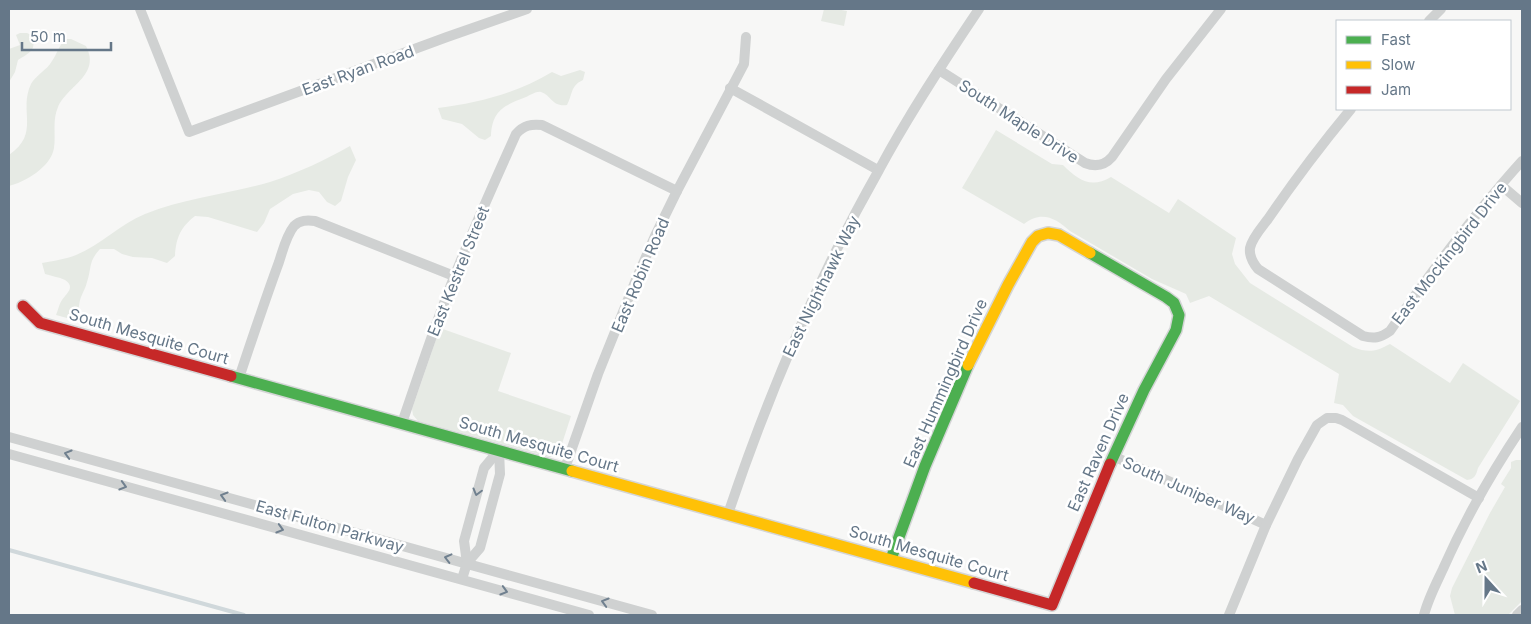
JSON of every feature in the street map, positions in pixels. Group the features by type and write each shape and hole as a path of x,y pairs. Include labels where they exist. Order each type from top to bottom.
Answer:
{"street":[{"name":"East Ryan Road","path":"140,9 189,132 447,36 527,9"},
{"name":"East Nighthawk Way","path":"728,514 776,381 835,253 878,170 979,9"},
{"name":"South Maple Drive","path":"939,70 1085,163 1091,166 1101,165 1108,162 1112,157 1166,79 1221,9"},
{"path":"1430,20 1441,9"},
{"name":"East Robin Road","path":"565,468 598,374 635,282 677,191 744,64 746,37"},
{"path":"730,88 878,170"},
{"name":"East Mockingbird Drive","path":"1350,110 1328,137 1252,242 1250,249 1251,258 1258,268 1363,336 1372,339 1381,337 1390,330 1432,270 1522,161"},
{"name":"East Kestrel Street","path":"402,423 454,276 516,134 521,129 527,125 542,125 677,191"},
{"path":"1501,185 1522,203"},
{"path":"239,378 290,232 301,221 315,221 454,276"},
{"name":"East Raven Drive","path":"1048,233 1058,235 1166,297 1174,303 1179,314 1176,330 1144,390 1113,456 1052,605"},
{"name":"East Hummingbird Drive","path":"891,559 925,466 983,334 1032,242 1038,236 1048,233"},
{"name":"South Mesquite Court","path":"23,306 40,323 1052,605"},
{"path":"1229,615 1266,525 1298,460 1317,425 1327,418 1342,420 1479,498"},
{"path":"1424,615 1426,605 1479,498 1520,433"},
{"path":"1520,433 1522,445"},
{"name":"East Fulton Parkway","path":"9,437 652,615"},
{"path":"467,563 464,541 484,468 500,450"},
{"path":"462,579 467,563 480,548 500,474 500,450"},
{"name":"East Fulton Parkway","path":"9,454 589,615"},
{"name":"South Juniper Way","path":"1113,456 1266,525"},
{"path":"1517,615 1522,610"}],"shaded area":[{"path":"824,9 847,11 844,26 821,21"},
{"path":"20,33 31,35 33,48 18,60 15,72 9,82 9,49 20,45 16,35"},
{"path":"67,39 86,46 90,56 89,65 81,79 58,107 52,155 36,173 9,186 9,155 19,147 27,130 27,103 31,84 50,64 60,46"},
{"path":"580,70 585,72 583,80 574,88 567,105 555,103 541,92 534,93 501,110 494,120 491,136 485,140 479,138 462,124 442,119 438,108 497,96 525,86 552,72 561,76"},
{"path":"996,130 1052,164 1063,165 1080,179 1097,182 1111,177 1169,213 1178,199 1236,238 1232,254 1235,264 1250,283 1353,347 1372,351 1390,344 1450,383 1463,363 1520,401 1478,468 1475,476 1467,480 1353,416 1343,405 1334,403 1339,374 1209,296 1190,303 1186,294 1152,279 1070,231 1054,219 1036,217 1024,224 962,188"},
{"path":"350,146 356,160 348,177 341,201 335,206 327,202 319,192 309,190 293,194 270,209 264,223 257,232 208,217 195,216 183,228 178,238 175,256 167,263 152,258 133,257 122,254 114,249 100,249 92,261 87,284 80,300 78,321 56,315 70,285 65,280 45,274 42,263 68,258 85,251 127,223 145,214 191,200 270,182 311,166"},
{"path":"440,328 511,353 498,391 571,416 559,453 549,457 418,421 413,415 412,409"},
{"path":"1522,460 1522,601 1508,615 1455,615 1450,596 1452,588 1505,487 1501,484 1511,468 1511,462"}],"waterway":[{"path":"9,550 244,615"}],"traffic: fast":[{"path":"1090,253 1166,297 1174,303 1179,315 1176,330 1144,390 1110,464"},
{"path":"891,559 925,466 968,365"},
{"path":"231,376 572,471"}],"traffic: slow":[{"path":"968,365 1008,285 1032,242 1038,236 1048,233 1059,235 1090,253"},
{"path":"572,471 974,583"}],"traffic: jam":[{"path":"23,306 40,323 231,376"},
{"path":"974,583 1052,605 1110,464"}]}
